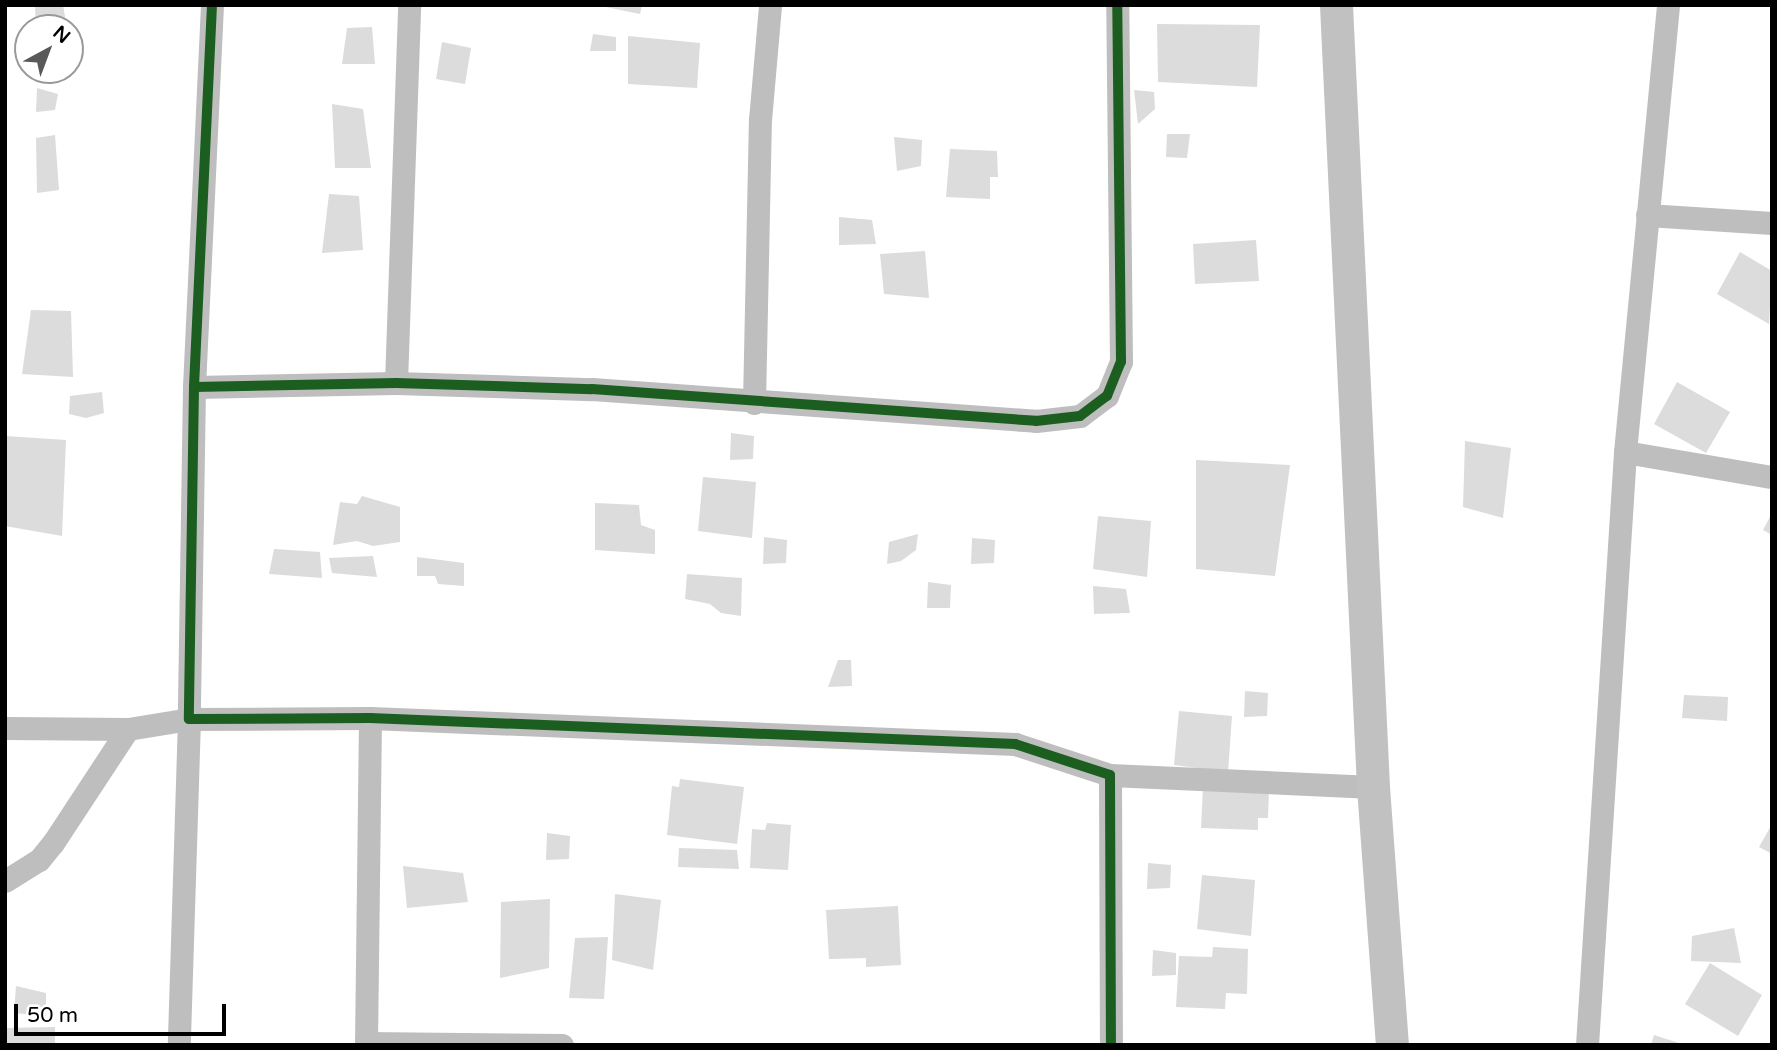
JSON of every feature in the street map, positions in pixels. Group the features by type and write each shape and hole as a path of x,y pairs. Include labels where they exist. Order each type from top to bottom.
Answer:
{"street":[{"path":"179,1045 189,719 194,387 212,5"},
{"path":"396,383 409,5"},
{"path":"754,403 760,120 770,5"},
{"path":"194,387 396,383 592,389 754,403 1036,421 1080,416 1107,396 1121,362 1117,5"},
{"path":"1336,5 1373,787 1392,1045"},
{"path":"1587,1045 1625,452 1668,5"},
{"path":"1647,215 1772,223"},
{"path":"1625,452 1772,477"},
{"path":"5,728 128,729 189,719 370,718 1015,744 1110,775 1373,787"},
{"path":"370,718 366,1044 562,1045"},
{"path":"5,881 39,860 53,843 128,729"},
{"path":"1110,775 1111,1045"}],"building":[{"path":"35,5 63,5 65,14 35,14"},
{"path":"596,5 642,5 640,14"},
{"path":"1157,24 1260,25 1257,87 1158,82"},
{"path":"372,27 375,64 342,64 347,28"},
{"path":"593,34 616,37 616,51 590,51"},
{"path":"628,36 700,43 697,88 628,84"},
{"path":"442,42 471,48 465,84 436,79"},
{"path":"37,88 58,94 55,110 36,112"},
{"path":"1134,90 1154,92 1155,109 1138,124"},
{"path":"332,104 363,109 371,168 335,168"},
{"path":"1167,134 1190,134 1187,158 1166,157"},
{"path":"55,135 59,190 37,193 36,138"},
{"path":"894,137 922,140 921,166 897,171"},
{"path":"950,149 997,151 998,177 990,177 990,199 946,197"},
{"path":"329,194 359,196 363,250 322,253"},
{"path":"839,217 872,220 876,244 839,245"},
{"path":"1256,240 1259,281 1195,284 1193,244"},
{"path":"925,251 929,298 884,294 880,254"},
{"path":"1740,252 1772,271 1769,324 1717,294"},
{"path":"31,310 71,311 73,377 22,374"},
{"path":"1677,382 1730,412 1706,453 1654,424"},
{"path":"102,392 104,413 86,418 69,414 70,396"},
{"path":"731,433 754,436 753,459 730,460"},
{"path":"5,436 66,440 62,536 5,526"},
{"path":"1465,441 1511,448 1503,518 1463,507"},
{"path":"1196,460 1290,465 1275,576 1196,569"},
{"path":"703,477 756,482 752,538 698,531"},
{"path":"362,496 400,507 400,542 373,546 357,541 333,545 340,502 357,504"},
{"path":"595,503 639,505 641,525 655,530 655,554 595,550"},
{"path":"1772,513 1772,535 1763,530"},
{"path":"1098,516 1151,521 1147,577 1093,569"},
{"path":"918,534 916,550 901,561 887,564 889,542"},
{"path":"764,537 787,540 786,563 763,564"},
{"path":"972,538 995,540 994,563 971,564"},
{"path":"274,549 320,552 322,578 269,574"},
{"path":"373,556 377,577 332,573 329,558"},
{"path":"417,557 464,563 464,586 438,584 435,576 417,576"},
{"path":"687,574 742,578 741,616 721,613 710,604 685,599"},
{"path":"928,582 951,585 950,608 927,608"},
{"path":"1093,586 1126,589 1130,613 1094,614"},
{"path":"838,660 851,660 852,686 828,687"},
{"path":"1245,691 1268,693 1267,716 1244,717"},
{"path":"1684,695 1728,697 1727,721 1682,718"},
{"path":"1179,711 1232,716 1228,772 1174,765"},
{"path":"680,779 744,787 737,844 667,835 672,786 679,787"},
{"path":"1203,787 1269,791 1268,818 1258,818 1258,830 1201,828"},
{"path":"767,823 791,825 788,870 750,868 752,829 765,830"},
{"path":"1772,824 1772,854 1759,847"},
{"path":"547,833 570,836 569,859 546,860"},
{"path":"679,848 737,850 739,869 678,867"},
{"path":"1148,863 1171,865 1170,888 1147,889"},
{"path":"403,866 463,873 468,902 407,908"},
{"path":"1202,875 1255,880 1251,936 1197,929"},
{"path":"615,894 661,900 653,970 612,960"},
{"path":"550,899 549,968 500,978 501,902"},
{"path":"898,906 901,965 866,967 866,958 829,959 826,910"},
{"path":"1734,928 1741,963 1691,961 1692,936"},
{"path":"608,937 604,999 569,998 575,938"},
{"path":"1213,947 1248,949 1247,994 1226,993 1225,1009 1176,1007 1179,956 1212,957"},
{"path":"1153,950 1176,953 1176,975 1152,976"},
{"path":"1710,963 1762,995 1738,1036 1685,1004"},
{"path":"16,986 46,993 46,1016 14,1013"},
{"path":"55,1027 55,1045 5,1045 5,1028"},
{"path":"1654,1035 1682,1044 1682,1045 1651,1045"}],"cycle path":[{"path":"212,5 194,387 189,719 370,718 1015,744 1110,775 1111,1045"},
{"path":"194,387 396,383 592,389 1036,421 1080,416 1107,396 1121,362 1117,5"}]}
